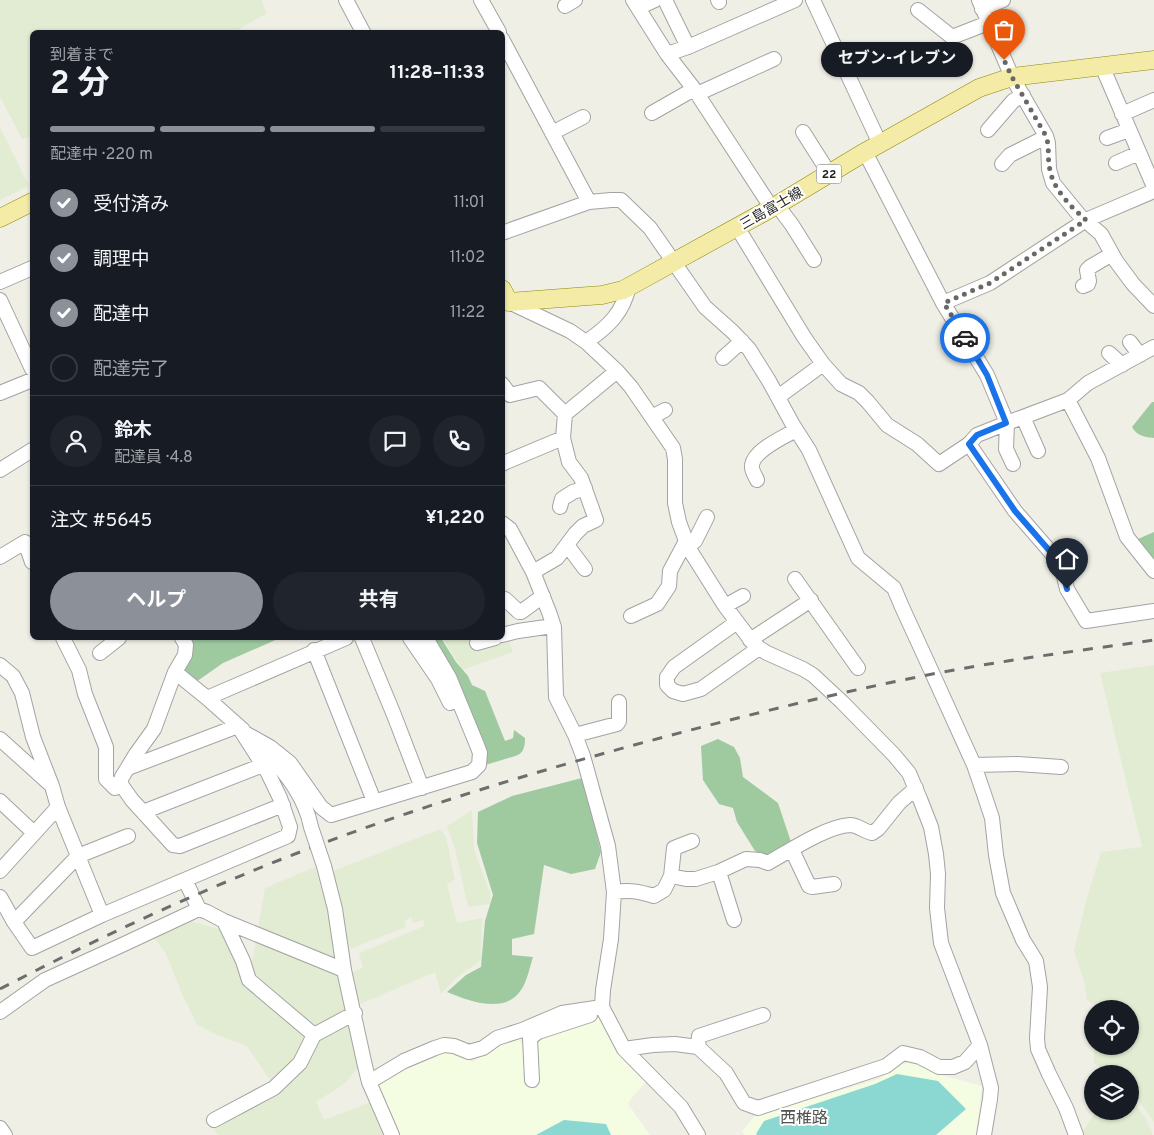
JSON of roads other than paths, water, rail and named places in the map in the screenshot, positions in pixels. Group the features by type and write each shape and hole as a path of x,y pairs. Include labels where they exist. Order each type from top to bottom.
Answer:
{"main road":[{"name":"三島富士線","path":"505,297 602,295 623,290 979,88 1012,77 1154,60"},
{"path":"0,218 30,203"}],"street":[{"path":"346,0 362,30"},
{"path":"482,0 498,30"},
{"path":"656,0 636,4 668,54 696,91 774,206 792,225 814,260"},
{"path":"665,0 688,46"},
{"path":"668,54 795,0"},
{"path":"813,0 872,148 944,303 987,375 1006,423 1006,449 1014,464"},
{"path":"1003,0 981,4 1012,77 1046,137 1049,169 1053,183 1101,234 1112,254 1133,284 1154,306"},
{"path":"918,10 952,37 988,23"},
{"path":"505,45 589,202"},
{"path":"652,113 696,91 774,59"},
{"path":"1102,66 1154,187"},
{"path":"988,130 1014,100 1023,95"},
{"path":"1122,114 1154,100"},
{"path":"552,134 583,117"},
{"path":"1107,138 1129,130"},
{"path":"803,132 829,173"},
{"path":"1002,164 1010,155 1046,137"},
{"path":"1116,163 1139,153"},
{"path":"944,303 990,283 1086,220 1154,191"},
{"path":"505,232 589,202 621,200 650,228 705,307 749,348 809,450 858,558 894,588 974,765 992,818 1003,894 1023,940 1036,960 1040,987 1038,1049 1066,1108 1076,1135"},
{"path":"737,227 804,337 823,364 841,384 859,394 868,402 887,426 917,444 939,464 969,444 977,435 1068,400 1088,383 1154,348"},
{"path":"1084,286 1089,281 1087,270 1112,254"},
{"path":"0,282 30,269"},
{"path":"586,342 614,319 621,310 627,297 629,286"},
{"path":"505,297 570,331 586,342 631,387 672,448 675,459 674,502 687,544 725,606 755,644 767,653 813,675 894,755 909,774 931,827 938,874 937,908 941,943 980,1045 991,1088 984,1135"},
{"path":"0,300 30,377"},
{"path":"722,358 742,341"},
{"path":"1130,342 1140,355"},
{"path":"1109,353 1122,365"},
{"path":"778,397 823,364"},
{"path":"533,572 556,558 583,526 596,520 581,478 569,462 562,438 565,414 617,371"},
{"path":"0,393 30,380"},
{"path":"505,388 510,395 539,388 565,414"},
{"path":"1068,400 1098,458 1127,538 1154,571"},
{"path":"652,417 665,410"},
{"path":"1023,417 1038,451"},
{"path":"757,480 751,465 753,460 766,447 796,430"},
{"path":"505,462 562,438"},
{"path":"969,444 1015,511 1061,564 1067,589 1086,622 1154,611"},
{"path":"0,470 30,451"},
{"path":"560,508 562,499 573,492 585,488"},
{"path":"631,616 657,604 669,586 670,571 687,544 694,541 707,517"},
{"path":"505,525 510,529 533,572 553,626 556,697 583,756 608,846 614,892 611,939 603,990 597,1008 591,1014 538,1032 530,1038 532,1080"},
{"path":"0,557 30,539"},
{"path":"567,545 586,569"},
{"path":"795,579 858,668"},
{"path":"505,599 521,612 543,596"},
{"path":"725,606 743,596"},
{"path":"737,622 674,667 667,677 667,684 673,691 683,694 701,689 810,600"},
{"path":"505,634 553,626"},
{"path":"64,640 79,670 85,694 106,747 106,779 115,788 154,729 175,672 185,655 186,645 183,640"},
{"path":"100,653 116,640"},
{"path":"207,698 341,640"},
{"path":"363,640 422,788"},
{"path":"411,640 438,678 471,744 479,765"},
{"path":"242,729 290,763 320,807 331,816 374,801 472,772 479,765 480,753 448,677 427,640"},
{"path":"477,643 488,640"},
{"path":"314,650 374,801"},
{"path":"0,665 13,676 22,693 33,737 58,807 102,915"},
{"path":"175,672 242,729 276,762 293,785 308,814 336,908 344,970 369,1082 392,1135"},
{"path":"575,735 617,724 619,721 619,702"},
{"path":"128,768 242,729"},
{"path":"0,897 32,948 102,915 288,836 290,827 282,805 268,773 242,729"},
{"path":"0,740 52,786"},
{"path":"974,765 1018,764 1061,768"},
{"path":"144,812 263,765"},
{"path":"120,783 132,800 173,845 180,846 282,805"},
{"path":"671,876 696,879 719,872 746,859 760,860 768,863 808,840 836,827 853,825 872,833 878,829 899,803 916,788"},
{"path":"0,801 34,833"},
{"path":"0,872 58,807"},
{"path":"14,922 78,856 128,836"},
{"path":"614,892 630,890 654,896 664,890 671,876 674,848 692,841"},
{"path":"792,850 809,886 834,884"},
{"path":"719,872 734,920"},
{"path":"185,880 199,909 224,922 344,970"},
{"path":"0,1012 45,980 199,909"},
{"path":"224,922 250,980 314,1035"},
{"path":"597,1008 624,1049 681,1107 698,1135"},
{"path":"369,1082 404,1061 444,1045 454,1046 469,1052 483,1048 497,1038 522,1030 562,1013 597,1008"},
{"path":"214,1120 274,1088 300,1063 314,1035 355,1014"},
{"path":"698,1047 699,1036 763,1015"},
{"path":"624,1049 675,1044 698,1047 726,1073 744,1103 758,1108 886,1066 903,1053 920,1057 940,1067 953,1067 964,1062 980,1045"},
{"path":"0,1128 6,1135"}],"railway":[{"path":"0,989 88,944 224,883 316,846 447,800 619,749 795,704 943,672 1154,640"}],"place":[{"name":"セブン-イレブン","path":"1004,60"}],"district":[{"name":"西椎路","path":"804,1117"}]}
